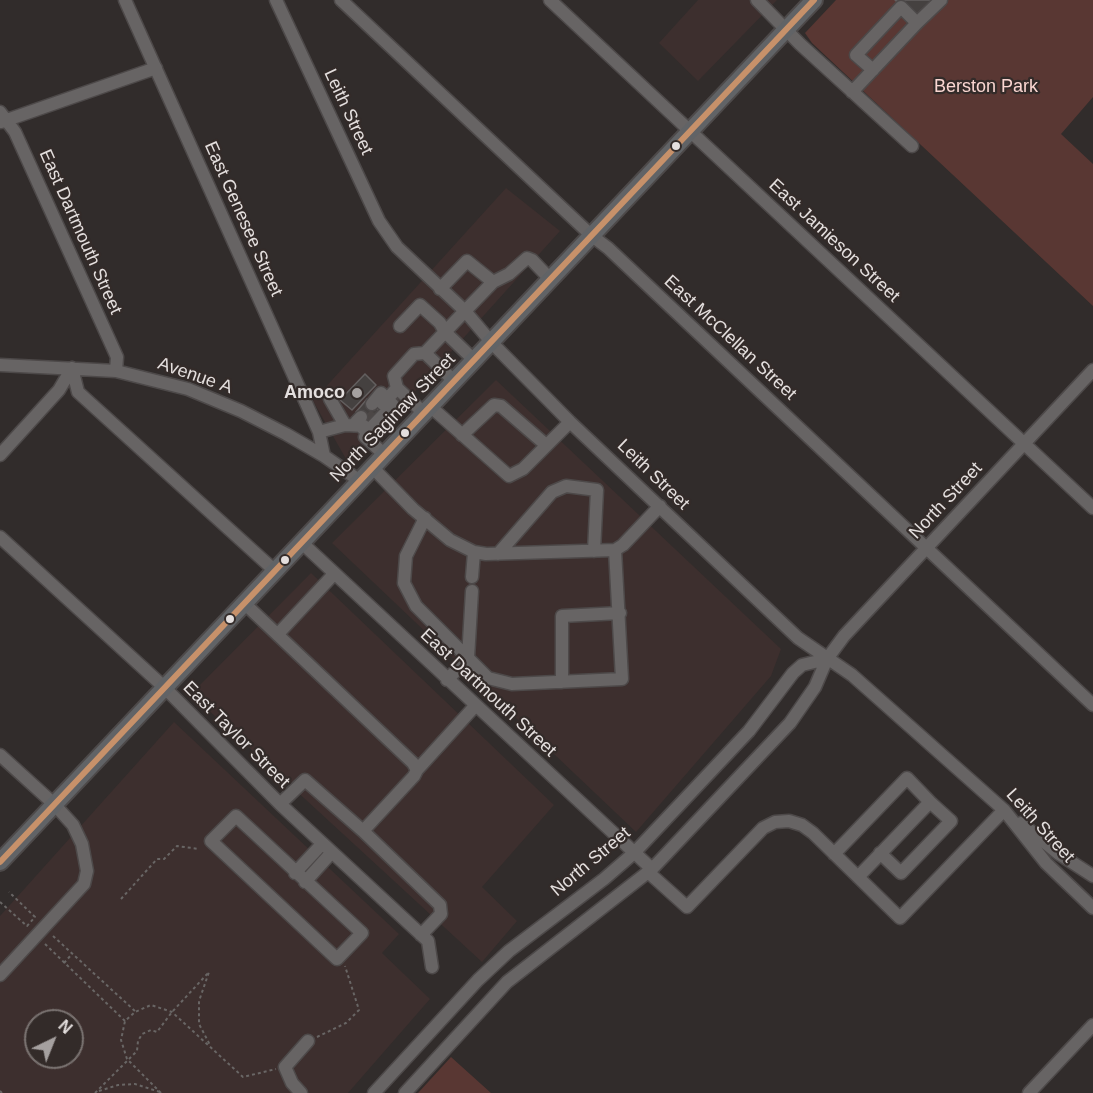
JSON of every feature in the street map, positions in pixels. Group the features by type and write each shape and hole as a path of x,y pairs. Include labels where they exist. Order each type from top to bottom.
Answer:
{"main road":[{"name":"North Saginaw Street","path":"0,862 814,0"}],"street":[{"name":"East Genesee Street","path":"125,0 319,432 324,456"},
{"name":"Leith Street","path":"276,0 379,221 397,247 465,311 492,343 570,422 798,638 852,675 1004,810 1046,863 1093,908"},
{"name":"East McClellan Street","path":"341,0 1093,705"},
{"name":"East Jamieson Street","path":"550,0 1093,508"},
{"path":"757,0 786,30 912,146"},
{"path":"852,92 917,22 941,0"},
{"path":"873,70 856,55 901,7 917,22"},
{"path":"2,118 156,68"},
{"name":"East Dartmouth Street","path":"2,118 15,132 117,357 116,371"},
{"path":"551,280 532,260 527,258 509,274 493,282 425,353 414,354 394,376 397,388 462,435 509,477 523,469 570,422"},
{"path":"440,289 467,261 493,282"},
{"path":"400,326 420,306 440,323 445,332 474,361"},
{"path":"425,353 455,382"},
{"name":"Avenue A","path":"0,365 116,371 177,386 230,406 324,456 360,482"},
{"path":"0,455 59,390 72,368"},
{"path":"72,368 78,392 274,570"},
{"name":"North Street","path":"405,1093 507,982 650,870 790,723 815,687 827,660 844,636 1093,370"},
{"path":"387,399 397,388"},
{"path":"319,432 345,425 364,425 393,405 381,393 375,407"},
{"path":"330,399 345,425"},
{"path":"462,435 494,405 501,406 546,445"},
{"path":"364,425 365,437 385,455"},
{"path":"373,468 450,540 474,552 498,554 615,550 660,506"},
{"path":"498,554 552,492 566,486 597,490 594,550"},
{"path":"425,518 406,556 404,583 416,606 488,678 504,682 622,679 615,550"},
{"name":"East Taylor Street","path":"0,537 164,687 280,804 428,941 432,967"},
{"name":"East Dartmouth Street","path":"301,542 634,852 687,908 763,828 775,822 802,825 834,854"},
{"path":"472,577 474,552"},
{"path":"278,634 334,574"},
{"path":"447,680 468,658 471,591"},
{"path":"243,603 278,634 417,770"},
{"path":"562,682 562,616 620,613"},
{"name":"North Street","path":"374,1093 437,1023 509,951 604,879 634,852 749,731 802,665 827,660"},
{"path":"363,831 475,706"},
{"path":"0,755 54,804 73,825 80,838 87,871 86,880 0,975"},
{"path":"880,853 901,873 951,821 907,778 834,854 900,918 1004,810 1059,854 1093,876"},
{"path":"280,804 305,780 363,831 440,905 441,914 421,935"},
{"path":"858,877 930,802"},
{"path":"236,816 295,873 362,933 337,959 211,841 236,816"},
{"path":"295,873 327,848"},
{"path":"305,882 327,848"},
{"path":"437,1023 454,1038"},
{"path":"1029,1093 1093,1025"},
{"path":"302,1093 292,1083 285,1067 308,1041"}],"path":[{"path":"121,899 157,859 164,859 177,846 199,849"},
{"path":"0,902 27,926 35,917 9,892"},
{"path":"48,932 135,1012"},
{"path":"41,940 125,1021"},
{"path":"64,963 72,954"},
{"path":"308,1041 346,1023 359,1010 344,963"},
{"path":"96,1093 137,1051 138,1041 142,1034 151,1030 157,1032 209,972 199,1001 199,1024 211,1048"},
{"path":"161,1093 127,1059 121,1040 125,1021 135,1012 151,1005 172,1012 243,1077 285,1067"},
{"path":"96,1093 118,1085 135,1084 161,1093"}],"shaded area":[{"path":"698,0 777,0 698,81 659,43"},
{"path":"506,188 560,231 357,456 346,459 313,401"},
{"path":"496,380 781,649 771,676 636,832 332,543"},
{"path":"311,573 554,805 482,887 517,921 482,962 191,694"},
{"path":"174,722 399,934 382,953 430,999 348,1093 0,1093 0,916"}],"green space":[{"name":"Berston Park","path":"836,0 1093,0 1093,97 1061,134 1093,164 1093,306 812,43 805,33"},
{"path":"451,1057 491,1093 418,1093"}],"building":[{"path":"895,0 932,0 914,18"},
{"path":"365,374 376,385 352,410 340,400"},
{"path":"367,399 383,414 371,426 356,412"}],"tunnel":[{"path":"367,423 379,410"}],"transit line":[{"path":"0,862 814,0"}],"place":[{"name":"Amoco","path":"357,393"}]}
